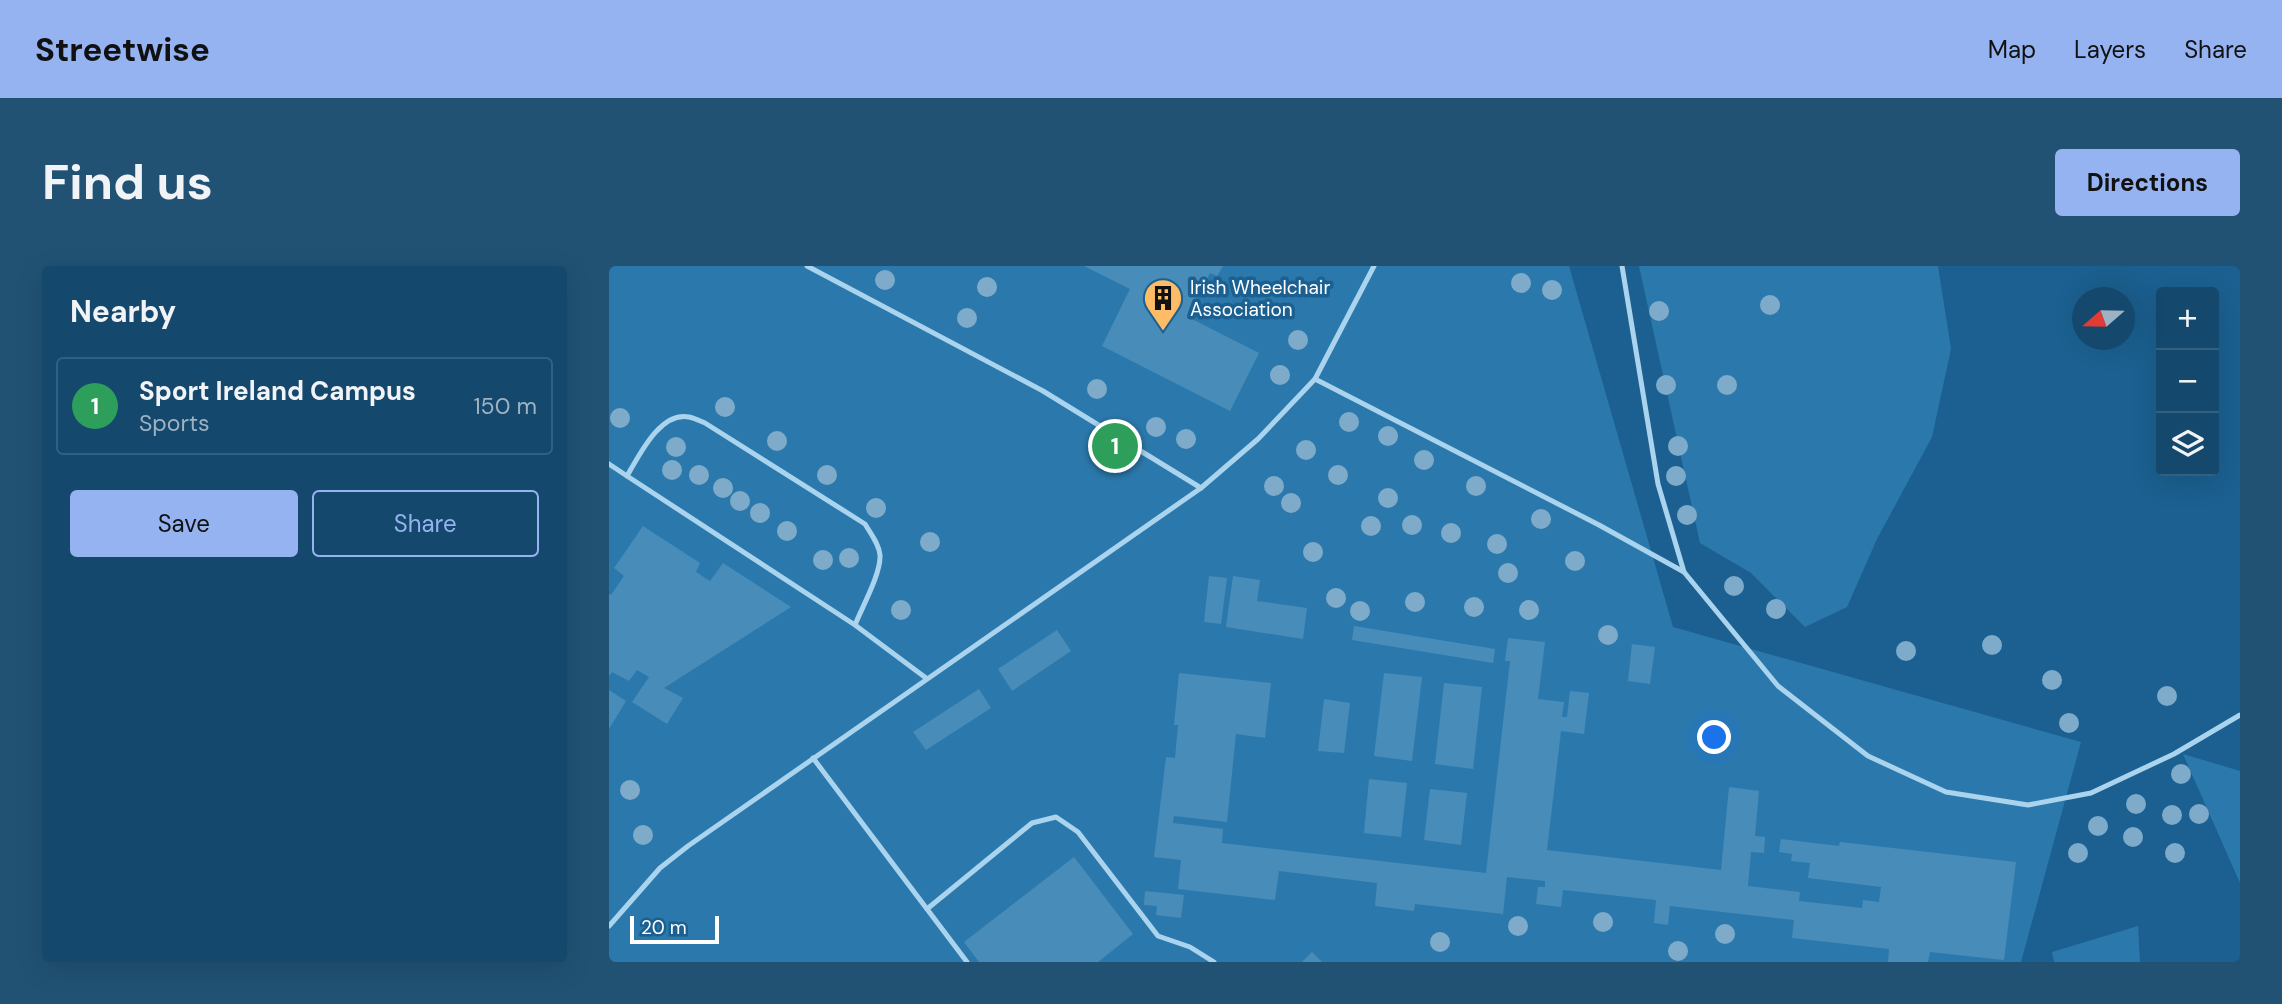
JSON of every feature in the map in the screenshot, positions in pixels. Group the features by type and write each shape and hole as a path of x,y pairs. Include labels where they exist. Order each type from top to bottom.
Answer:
{"lane":[{"path":"807,266 1043,391 1201,488"},
{"path":"609,926 660,868 688,845 1201,488 1258,439 1315,379 1374,266"},
{"path":"1622,266 1658,484 1684,572"},
{"path":"1315,379 1599,525 1684,572 1778,686 1868,756 1946,792 2028,804 2091,793 2174,754 2240,715"},
{"path":"627,476 655,432 672,419 687,416 705,423 865,524 880,556 877,572 855,625"},
{"path":"609,464 855,625 926,678"},
{"path":"813,758 967,962"},
{"path":"927,909 1032,823 1056,817 1078,832 1158,936 1190,947 1214,962"}],"shaded area":[{"path":"609,266 1569,266 1673,627 2081,742 2021,962 609,962"},
{"path":"1639,266 1938,266 1951,349 1932,437 1877,539 1847,607 1805,627 1751,573 1700,543"},
{"path":"2183,754 2240,771 2240,883"},
{"path":"2138,926 2140,962 2054,962 2052,952"}],"building":[{"name":"Irish Wheelchair Association","path":"1084,266 1223,266 1217,276 1210,273 1188,317 1259,353 1230,411 1102,346 1130,289"},
{"path":"643,526 700,563 696,572 710,581 723,563 791,607 664,688 683,698 667,724 632,702 649,677 637,670 629,681 612,672 609,676 609,594 611,595 624,576 614,568"},
{"path":"1209,576 1227,578 1221,624 1204,622"},
{"path":"1233,576 1260,580 1257,601 1307,608 1303,639 1226,627"},
{"path":"1354,626 1495,649 1493,663 1352,640"},
{"path":"1057,630 1071,651 1012,691 998,669"},
{"path":"1508,638 1545,642 1538,699 1564,702 1562,717 1567,717 1570,691 1589,693 1584,734 1561,731 1547,850 1721,870 1729,787 1759,791 1755,836 1765,837 1764,853 1751,852 1748,886 1800,892 1799,901 1862,908 1863,900 1879,902 1881,887 1808,878 1810,863 1791,861 1792,854 1779,852 1781,839 1839,846 1840,842 2016,862 2004,960 1930,952 1928,962 1888,962 1889,949 1792,938 1794,920 1670,906 1668,925 1654,923 1656,900 1563,890 1561,907 1536,904 1538,887 1545,887 1545,881 1507,877 1503,914 1415,904 1414,911 1375,906 1377,883 1279,871 1275,900 1178,889 1181,860 1154,857 1166,757 1175,758 1178,725 1174,725 1179,673 1271,683 1265,738 1236,734 1227,822 1174,816 1173,823 1223,829 1222,843 1486,873 1510,661 1505,661"},
{"path":"1632,644 1655,647 1650,684 1628,681"},
{"path":"1384,673 1422,677 1412,761 1374,756"},
{"path":"1444,683 1482,687 1473,769 1435,764"},
{"path":"979,689 991,708 926,750 913,732"},
{"path":"609,690 626,701 609,729"},
{"path":"1324,699 1350,703 1344,753 1318,751"},
{"path":"1369,779 1407,783 1401,837 1364,833"},
{"path":"1430,789 1467,793 1461,845 1424,840"},
{"path":"1074,857 1133,934 1098,962 979,962 964,942"},
{"path":"1145,891 1184,895 1181,918 1156,915 1157,906 1144,905"},
{"path":"1312,952 1322,962 1302,962"}],"place":[{"name":"Irish Wheelchair Association","path":"1163,332"},
{"name":"Sport Ireland Campus","path":"1115,446"}]}
